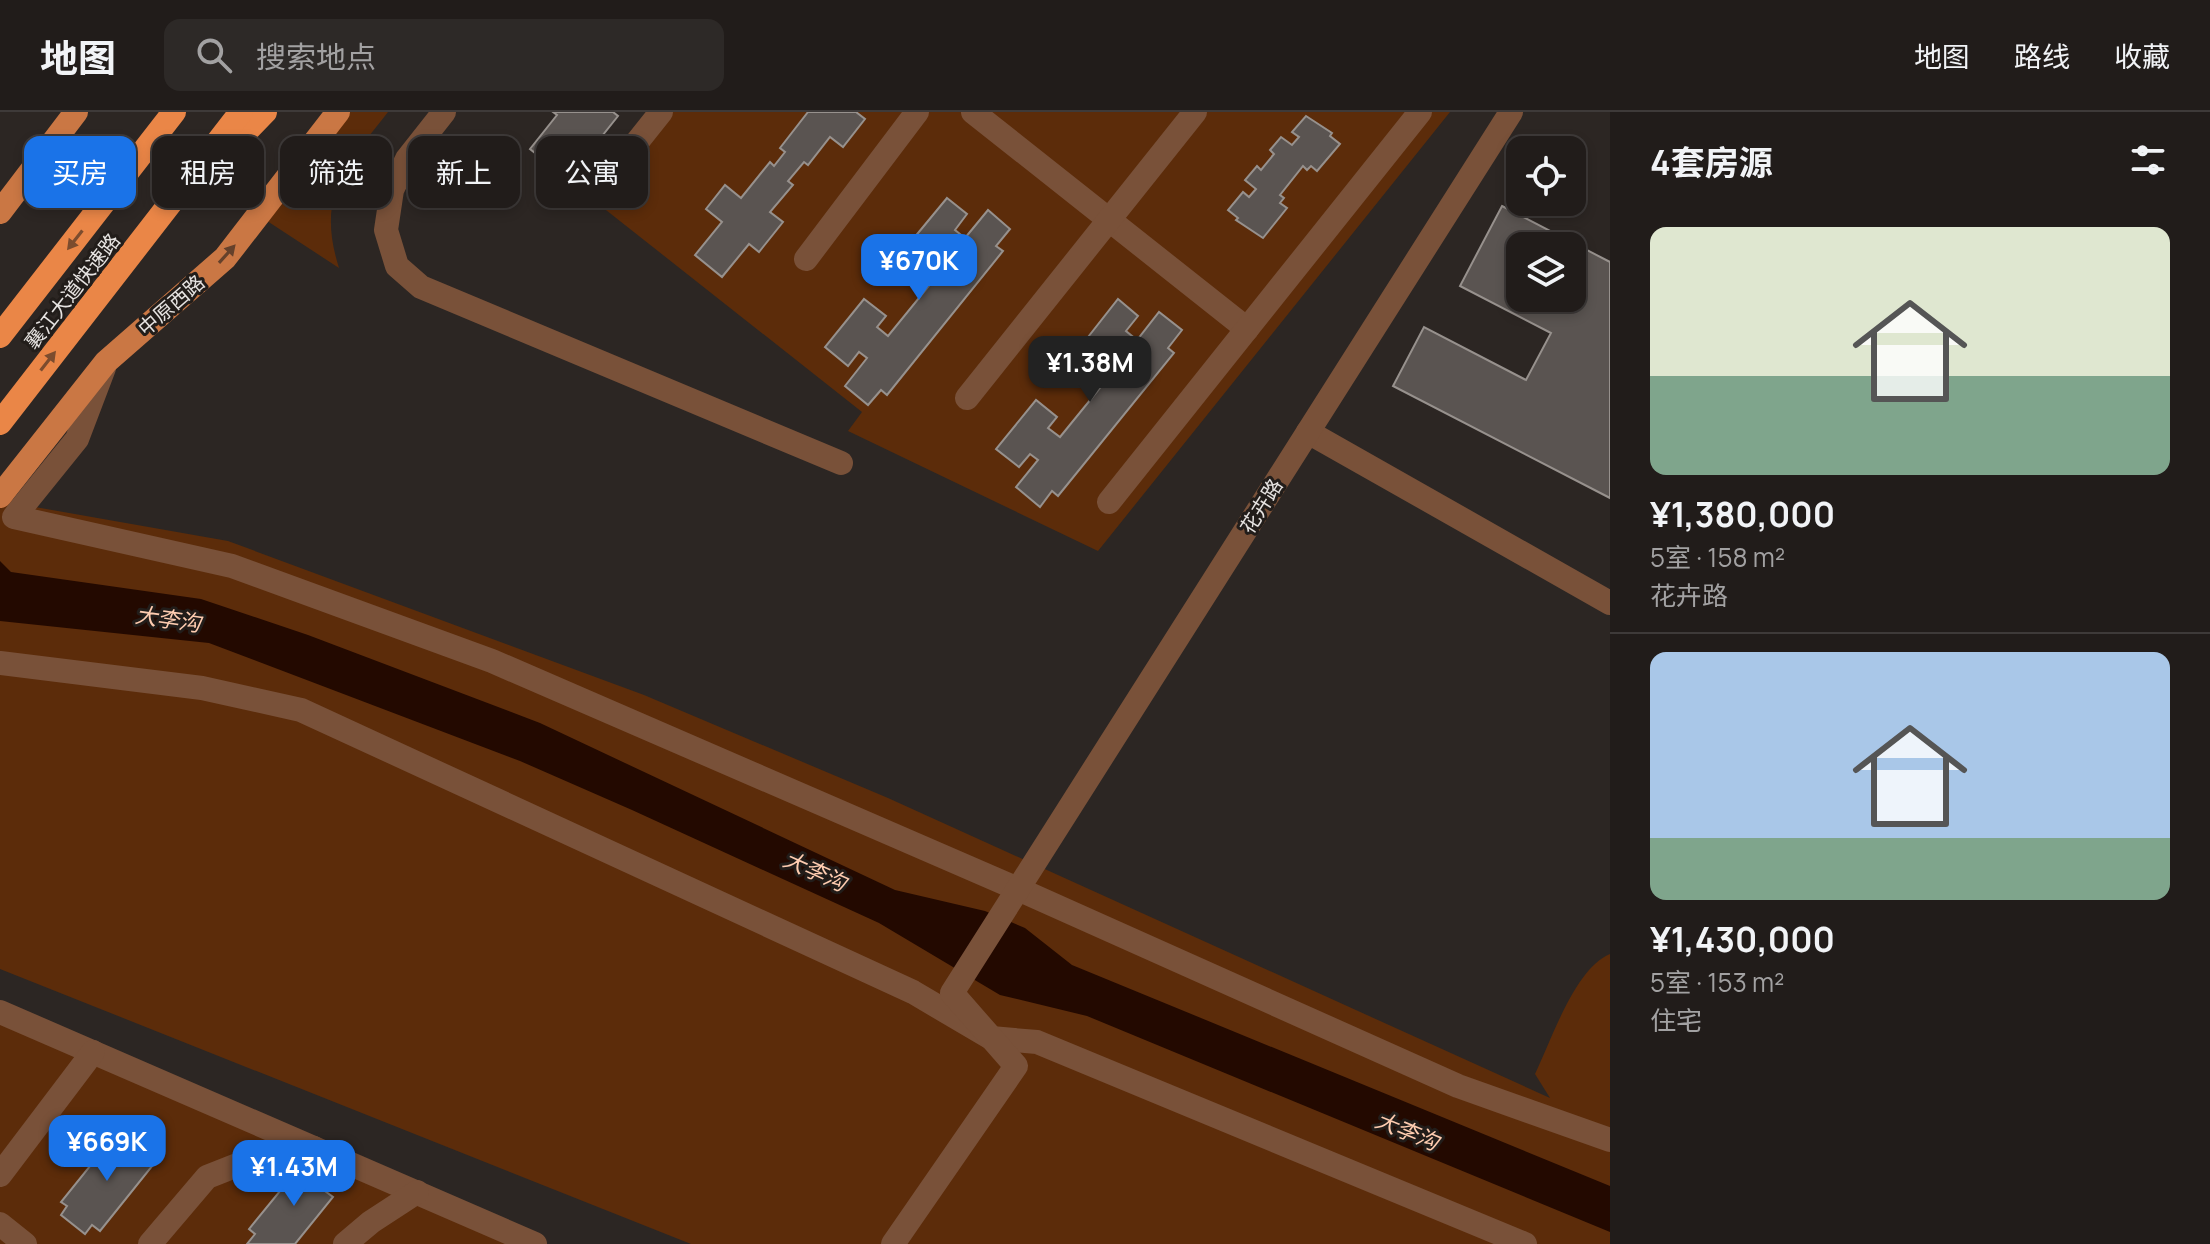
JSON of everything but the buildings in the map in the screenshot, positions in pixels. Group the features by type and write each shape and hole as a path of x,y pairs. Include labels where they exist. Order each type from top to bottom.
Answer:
{"highway":[{"path":"136,145 154,112"},
{"name":"襄江大道快速路","path":"136,161 174,112"},
{"name":"襄江大道快速路","path":"0,423 241,112"},
{"path":"144,236 265,112"},
{"name":"襄江大道快速路","path":"0,336 100,208"}],"main road":[{"path":"0,212 76,112"},
{"name":"中原西路","path":"0,496 106,362 225,258 338,112"}],"street":[{"path":"444,112 407,159 392,190 386,230 397,266 421,287 841,463"},
{"path":"642,136 661,112"},
{"path":"806,259 917,112"},
{"path":"973,112 1247,329"},
{"path":"967,398 1195,112"},
{"path":"1109,502 1420,112"},
{"name":"花卉路","path":"991,1038 952,993 1511,112"},
{"path":"106,362 77,439 14,517 232,566 492,661 1015,894 1458,1086 1610,1140"},
{"path":"1308,432 1610,603"},
{"path":"0,663 202,688 301,710 913,992 991,1038 1016,1066 893,1244"},
{"path":"0,1012 530,1243"},
{"path":"991,1038 1037,1042 1525,1244"},
{"path":"0,1175 93,1052"},
{"path":"150,1244 207,1177 245,1162 314,1148"},
{"path":"345,1244 371,1222 417,1192"},
{"path":"0,1224 25,1244"}],"shaded area":[{"path":"338,112 388,112 369,136 319,136"},
{"path":"661,112 1450,112 1098,551 848,431 862,412 603,208 648,208 648,136 642,136"},
{"path":"280,187 280,208 332,208 333,243 339,268 258,215"},
{"path":"0,488 18,504 228,541 644,695 888,798 1550,1098 1535,1074 1575,989 1597,962 1610,954 1610,1244 691,1244 0,969"},
{"path":"0,1012 535,1244 0,1244"}],"water":[{"name":"大李沟","path":"0,561 11,572 201,599 308,635 540,723 895,890 985,911 1025,928 1072,965 1610,1186 1610,1232 1087,1016 1000,995 879,923 520,761 209,643 0,621"}]}
